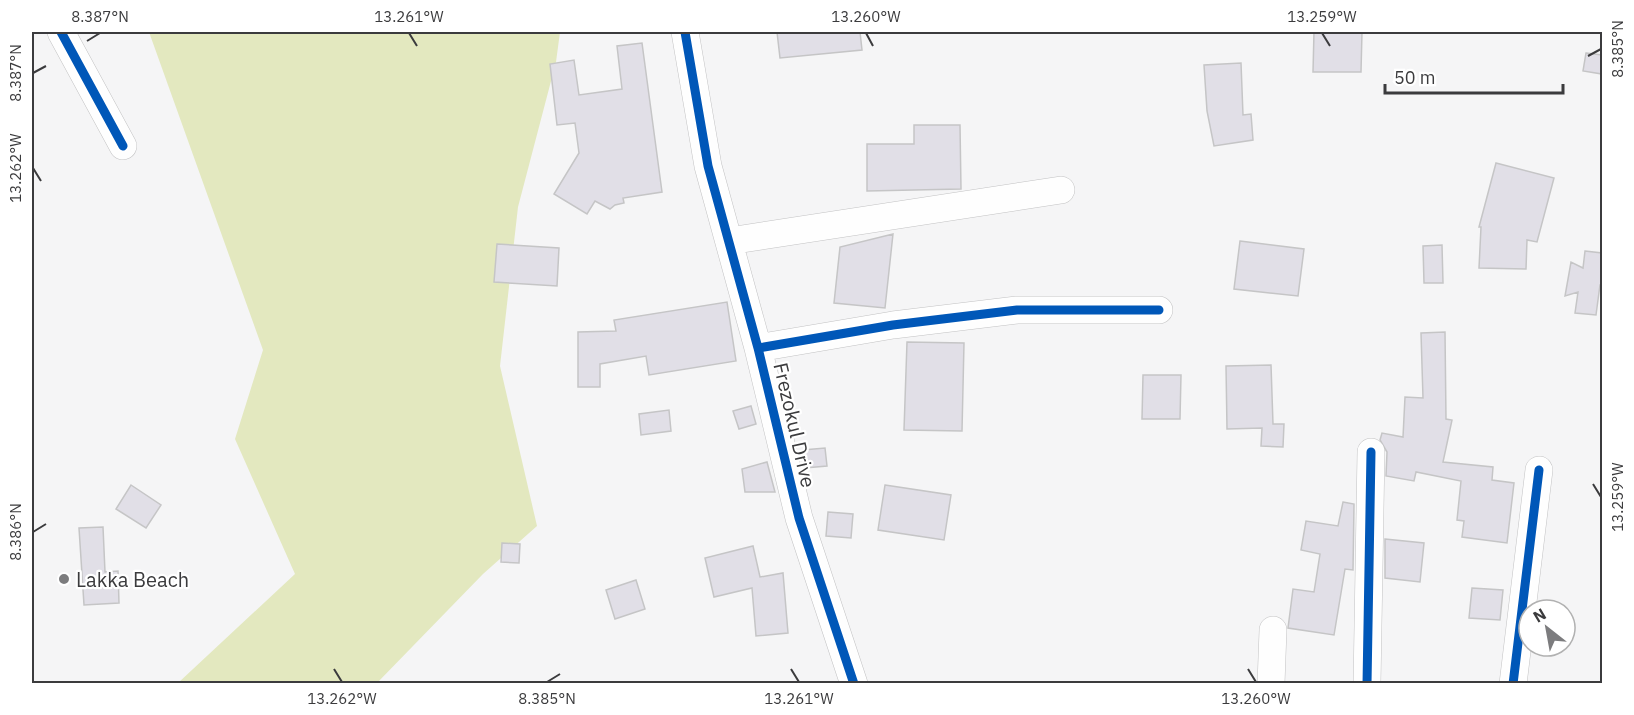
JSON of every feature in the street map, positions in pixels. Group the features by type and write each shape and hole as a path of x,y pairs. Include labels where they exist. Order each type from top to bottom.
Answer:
{"street":[{"path":"61,32 123,146"},
{"name":"Frezokul Drive","path":"685,32 708,166 758,348 799,518 854,684"},
{"path":"729,241 1061,190"},
{"path":"758,348 893,325 1017,310 1159,310"},
{"path":"1366,684 1371,452"},
{"path":"1513,684 1539,470"},
{"path":"1271,684 1273,630"}],"green space":[{"path":"149,32 560,32 556,62 518,207 500,366 537,526 483,574 377,683 178,683 295,574 235,439 263,350"}],"building":[{"path":"777,32 860,32 862,50 780,58"},
{"path":"1314,32 1362,32 1361,72 1313,72"},
{"path":"642,43 662,192 623,198 624,203 610,209 595,201 587,214 554,194 579,153 575,123 557,125 550,64 574,60 579,95 622,89 617,46"},
{"path":"1586,53 1602,55 1602,74 1583,71"},
{"path":"1241,63 1243,115 1251,114 1253,140 1214,146 1207,111 1204,65"},
{"path":"914,125 960,125 961,189 867,191 867,144 914,144"},
{"path":"1496,163 1554,178 1537,242 1527,240 1526,269 1479,268 1481,227 1479,227"},
{"path":"893,234 885,308 834,303 840,247"},
{"path":"1240,241 1304,249 1298,296 1234,289"},
{"path":"497,244 559,248 557,286 494,282"},
{"path":"1442,245 1443,283 1424,283 1423,246"},
{"path":"1585,251 1602,253 1602,285 1600,285 1596,315 1575,313 1578,292 1565,296 1571,262 1583,268"},
{"path":"727,302 736,361 649,375 646,356 600,364 600,387 578,387 578,332 616,331 614,320"},
{"path":"1445,332 1446,419 1452,420 1443,462 1493,467 1492,480 1514,483 1507,543 1462,537 1464,521 1457,520 1461,481 1416,472 1414,481 1386,476 1387,452 1380,440 1382,433 1403,437 1405,397 1423,398 1421,333"},
{"path":"907,342 964,343 962,431 904,430"},
{"path":"1271,365 1273,424 1284,424 1283,447 1261,446 1262,428 1227,429 1226,366"},
{"path":"1143,375 1181,375 1180,419 1142,419"},
{"path":"751,406 756,424 739,429 733,411"},
{"path":"669,410 671,431 641,435 639,414"},
{"path":"825,448 827,466 805,468 803,450"},
{"path":"767,462 775,492 745,492 742,469"},
{"path":"131,485 161,505 146,528 116,509"},
{"path":"885,485 951,495 944,540 878,530"},
{"path":"1343,502 1354,504 1353,570 1345,569 1334,635 1288,628 1293,589 1314,592 1320,554 1301,550 1306,521 1338,526"},
{"path":"828,512 853,514 851,538 826,536"},
{"path":"103,527 105,572 118,571 119,603 84,605 79,528"},
{"path":"1385,539 1424,543 1420,582 1385,578"},
{"path":"502,543 520,544 519,563 501,562"},
{"path":"753,546 760,577 783,573 788,633 756,636 752,588 714,597 705,558"},
{"path":"636,580 645,609 615,619 606,590"},
{"path":"1472,588 1503,590 1500,620 1469,618"}],"cycle path":[{"path":"61,32 123,146"},
{"path":"685,32 708,166 758,348 799,518 854,684"},
{"path":"758,348 893,325 1017,310 1159,310"},
{"path":"1367,684 1371,452"},
{"path":"1513,684 1539,470"}],"place":[{"name":"Lakka Beach","path":"64,579"}]}
